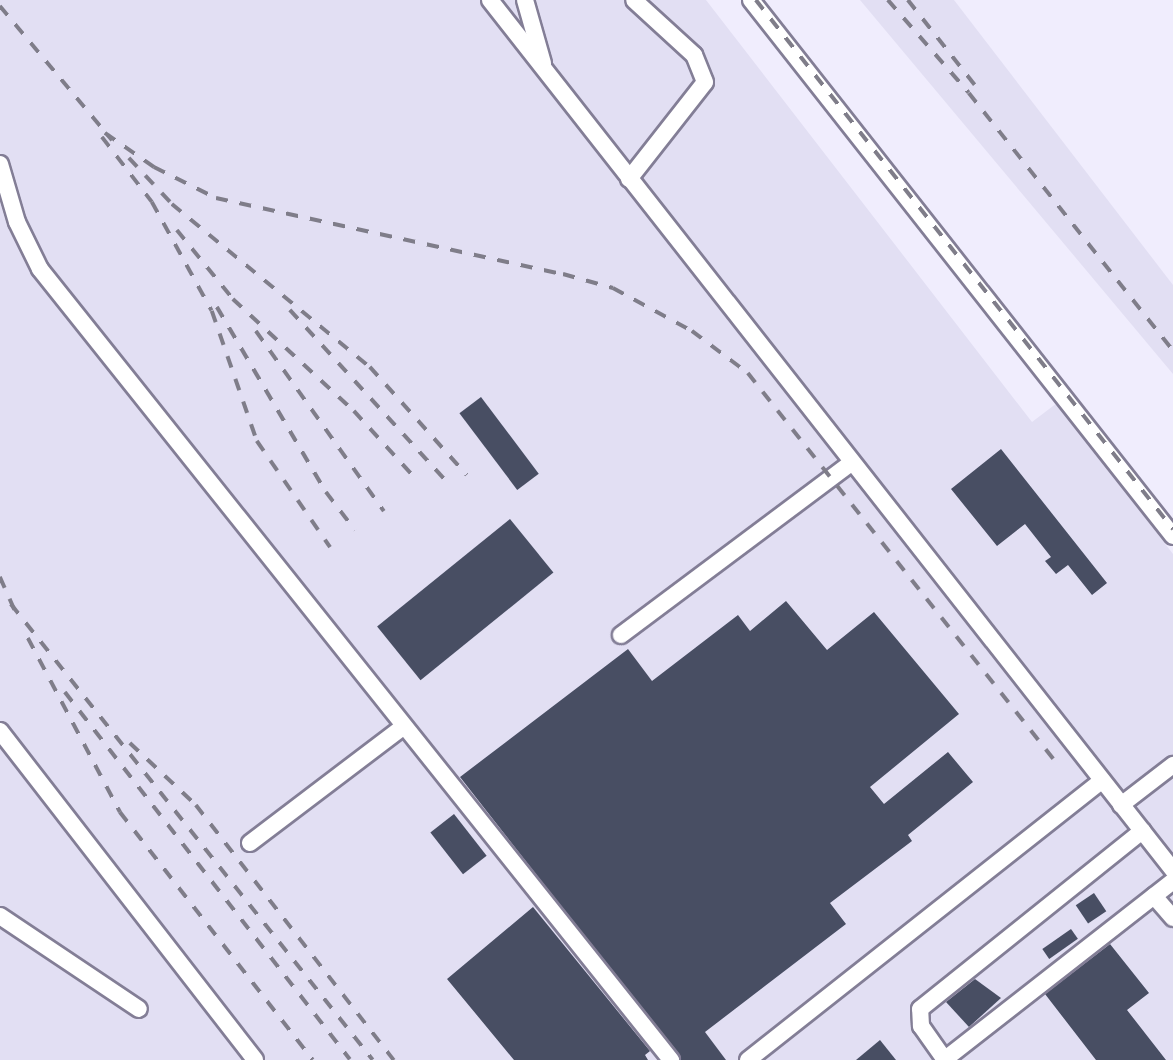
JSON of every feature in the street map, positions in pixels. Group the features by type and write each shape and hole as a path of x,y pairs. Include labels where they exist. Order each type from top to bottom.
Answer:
{"lane":[{"path":"490,0 1173,870"},
{"path":"525,0 545,72"},
{"path":"629,180 705,82 694,55 634,0"},
{"path":"751,0 1173,537"},
{"path":"0,164 18,222 40,269 671,1060"},
{"path":"621,635 851,463"},
{"path":"250,843 404,726"},
{"path":"0,731 255,1060"},
{"path":"1121,805 1173,765"},
{"path":"748,1060 1102,780"},
{"path":"1142,831 920,1009 921,1026 945,1060 1173,881"},
{"path":"1154,896 1173,918"},
{"path":"0,916 139,1009"}],"shaded area":[{"path":"0,0 706,0 1032,422 1057,403 1173,554 1173,1060 0,1060"},
{"path":"860,0 954,0 1173,285 1173,374"}],"building":[{"path":"481,397 539,474 517,490 459,413"},
{"path":"1001,449 1107,583 1092,595 1068,565 1056,574 1045,561 1051,557 1025,524 997,546 951,489"},
{"path":"510,519 553,573 421,680 377,627"},
{"path":"786,601 827,650 874,612 959,714 870,787 884,804 948,752 973,782 908,835 912,841 830,903 846,924 705,1032 726,1060 681,1060 460,777 628,649 652,681 738,615 750,631"},
{"path":"454,814 487,856 463,874 430,832"},
{"path":"1094,893 1106,911 1088,924 1076,905"},
{"path":"533,907 650,1051 645,1055 648,1060 514,1060 447,979"},
{"path":"1071,929 1078,939 1049,959 1042,949"},
{"path":"1110,944 1149,993 1127,1010 1166,1060 1096,1060 1045,994"},
{"path":"975,979 1001,998 969,1027 946,1002"},
{"path":"880,1040 896,1060 856,1060"}],"railway":[{"path":"756,0 1173,529"},
{"path":"888,0 969,93 1173,350"},
{"path":"908,0 975,85"},
{"path":"0,6 112,140"},
{"path":"105,133 154,167 216,198 563,274 613,288 692,331 748,373 1059,766"},
{"path":"102,137 152,202 212,311 257,441 330,547"},
{"path":"129,158 172,204 370,367 467,475"},
{"path":"177,230 233,299 354,411 417,480"},
{"path":"217,307 326,492 355,530"},
{"path":"290,310 450,485"},
{"path":"256,331 384,511"},
{"path":"0,577 16,613"},
{"path":"11,604 373,1060"},
{"path":"28,638 120,812 313,1060"},
{"path":"65,692 350,1060"},
{"path":"130,743 196,805 394,1060"}]}
